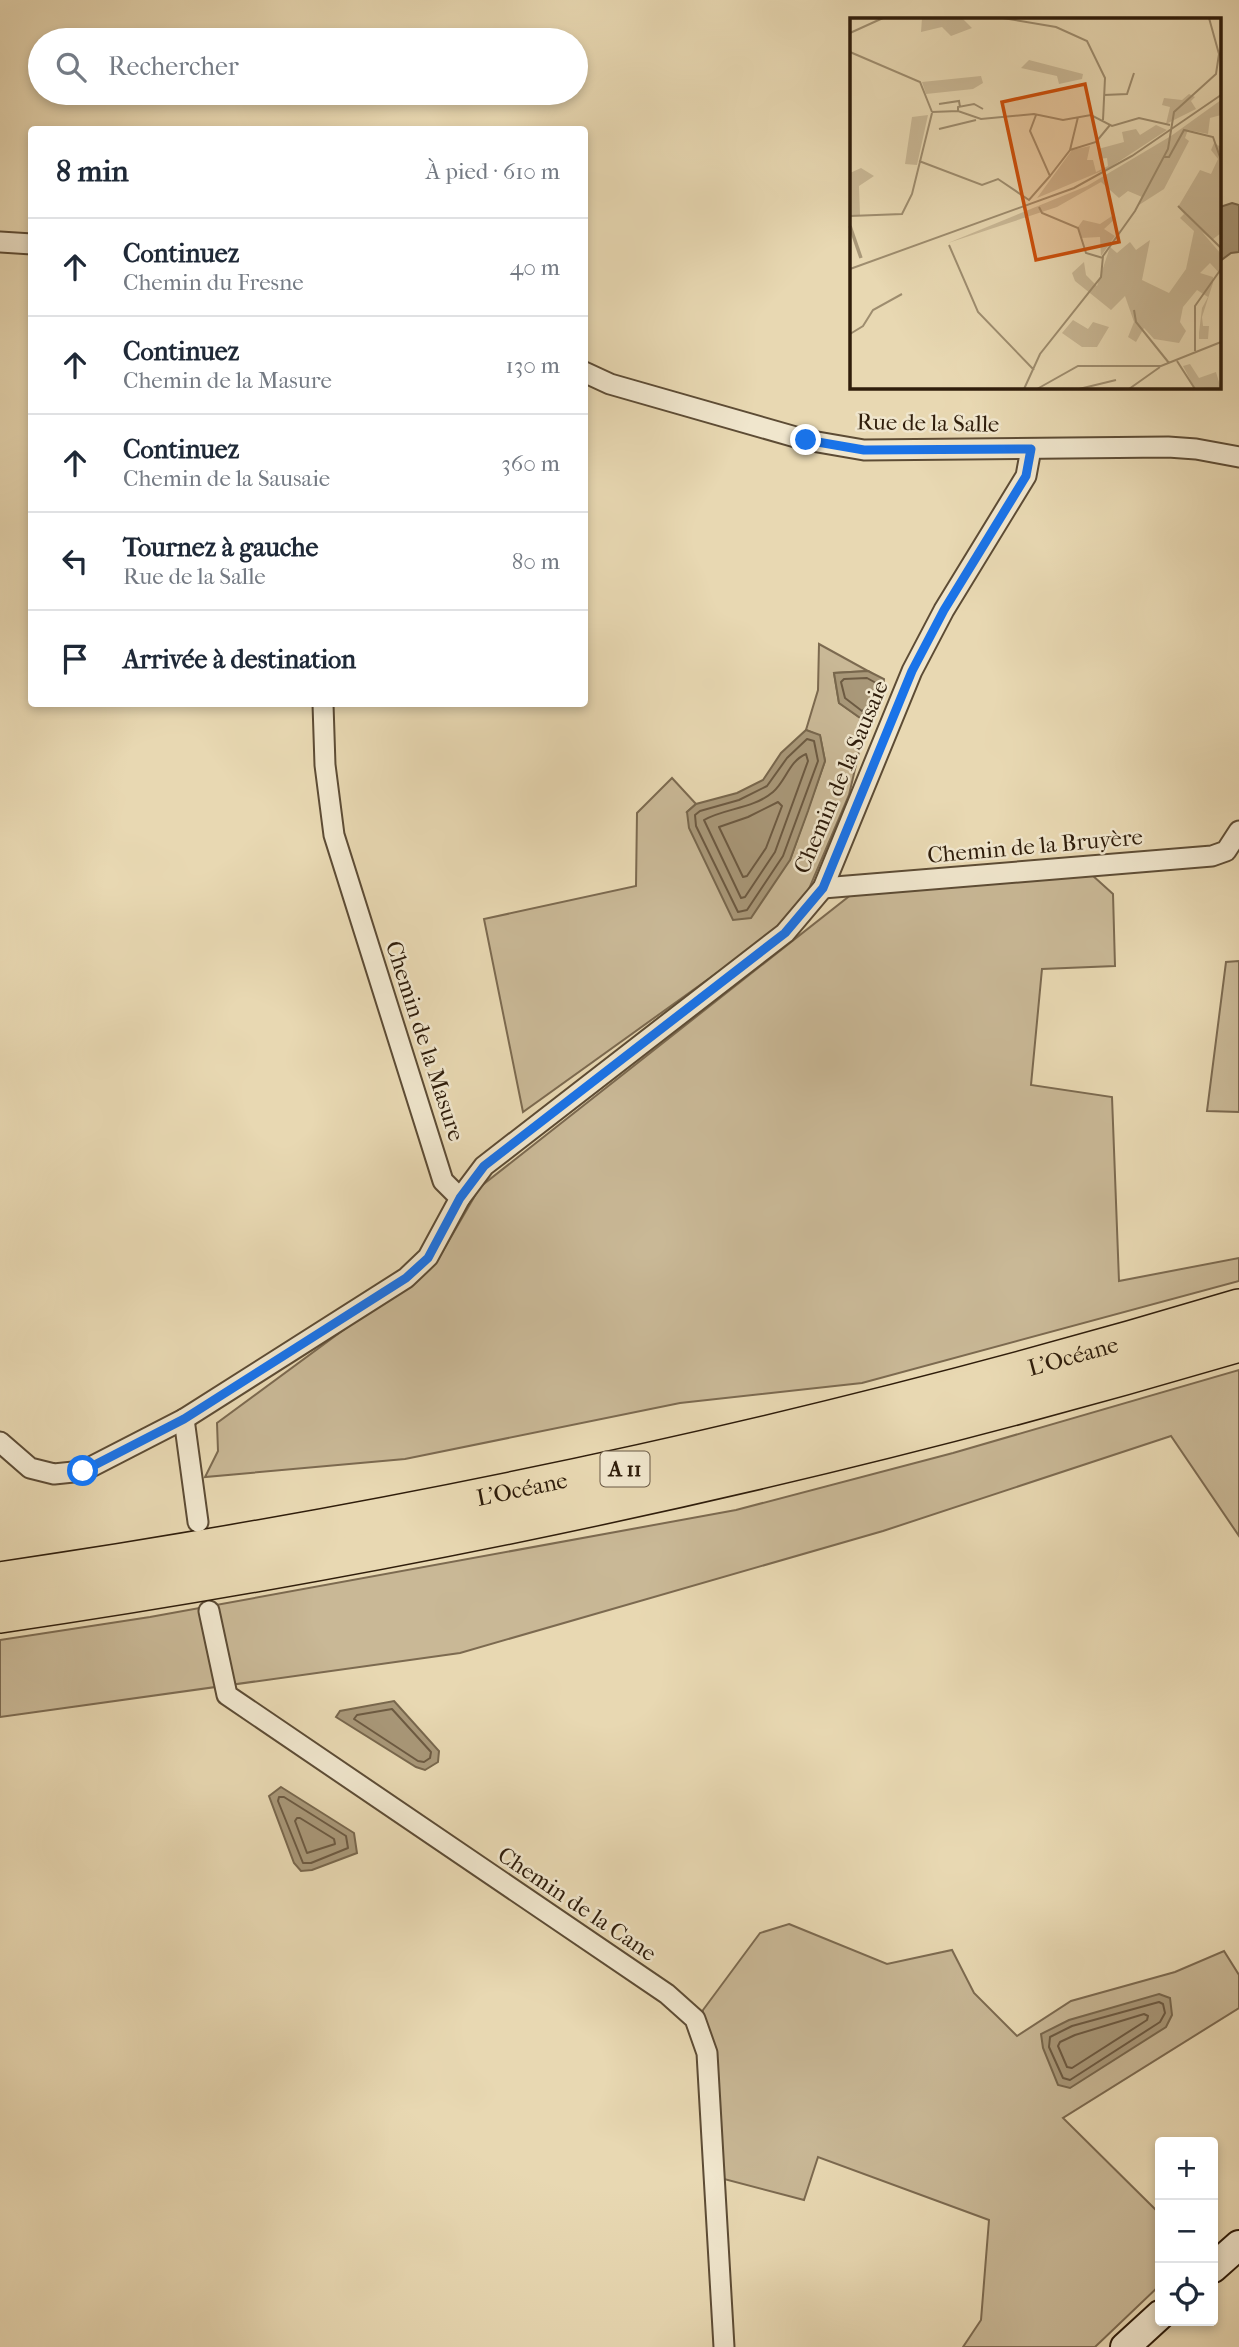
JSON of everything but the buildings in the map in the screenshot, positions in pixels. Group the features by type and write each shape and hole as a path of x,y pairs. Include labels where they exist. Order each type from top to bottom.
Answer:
{"highway":[{"name":"L’Océane","path":"0,1581 314,1530 644,1465 950,1391 1239,1308"},
{"name":"L’Océane","path":"0,1614 247,1576 397,1549 601,1507 942,1427 1239,1343"}],"street":[{"path":"0,242 28,244"},
{"name":"Rue de la Salle","path":"588,374 610,384 806,440 864,450 1168,447 1239,457"},
{"name":"Chemin de la Sausaie","path":"460,1198 484,1166 785,933 823,888 912,671 944,610 1026,476 1031,449"},
{"name":"Chemin de la Masure","path":"323,707 325,765 334,835 443,1181 460,1198"},
{"name":"Chemin de la Bruyère","path":"823,888 1212,856 1226,851 1239,831"},
{"path":"0,1442 30,1468 54,1474 83,1471 184,1419 406,1278 428,1258 460,1198"},
{"path":"184,1419 198,1522"},
{"name":"Chemin de la Cane","path":"209,1611 227,1695 667,1994 695,2019 707,2053 724,2347"},
{"path":"1218,2264 1239,2245"},
{"path":"1125,2347 1155,2320"}],"shaded area":[{"path":"819,644 868,671 834,673 839,703 866,722 849,795 806,896 767,937 523,1112 484,919 636,886 637,813 672,778 696,804 687,812 790,860 825,761 820,736 806,730 818,690"},
{"path":"1092,875 1113,894 1115,966 1042,969 1031,1085 1112,1097 1119,1281 1239,1258 1239,1281 862,1383 680,1403 405,1459 205,1477 218,1451 217,1423 437,1261 480,1187 852,894"},
{"path":"1239,961 1239,1112 1207,1111 1226,962"},
{"path":"1239,1370 1239,1536 1171,1436 883,1531 460,1653 0,1717 0,1640 150,1617 736,1510 953,1453"},
{"path":"789,1924 887,1964 952,1950 974,1993 1017,2036 1071,2001 1175,1972 1224,1951 1239,1975 1239,2008 1063,2118 1155,2209 1155,2290 1095,2347 963,2347 981,2320 989,2220 818,2157 804,2200 705,2174 700,2065 703,2010 760,1933"}],"water":[{"path":"1232,203 1239,205 1239,252 1231,253 1222,260 1222,206"},
{"path":"868,671 884,679 882,696 866,722 839,703 834,673"},
{"path":"806,730 820,735 825,761 790,860 751,918 733,920 689,828 687,812 696,804 737,793 763,780 781,753"},
{"path":"394,1701 439,1751 438,1762 425,1770 336,1717 340,1711"},
{"path":"281,1787 354,1833 357,1853 312,1870 301,1871 294,1863 269,1796"},
{"path":"1159,1994 1170,1998 1172,2015 1166,2027 1070,2088 1058,2085 1043,2048 1041,2034 1069,2020"}],"route":[{"path":"83,1471 184,1419 406,1278 428,1258 460,1198 484,1166 785,933 823,888 912,671 944,610 1026,476 1031,449 864,450 806,440"}]}
